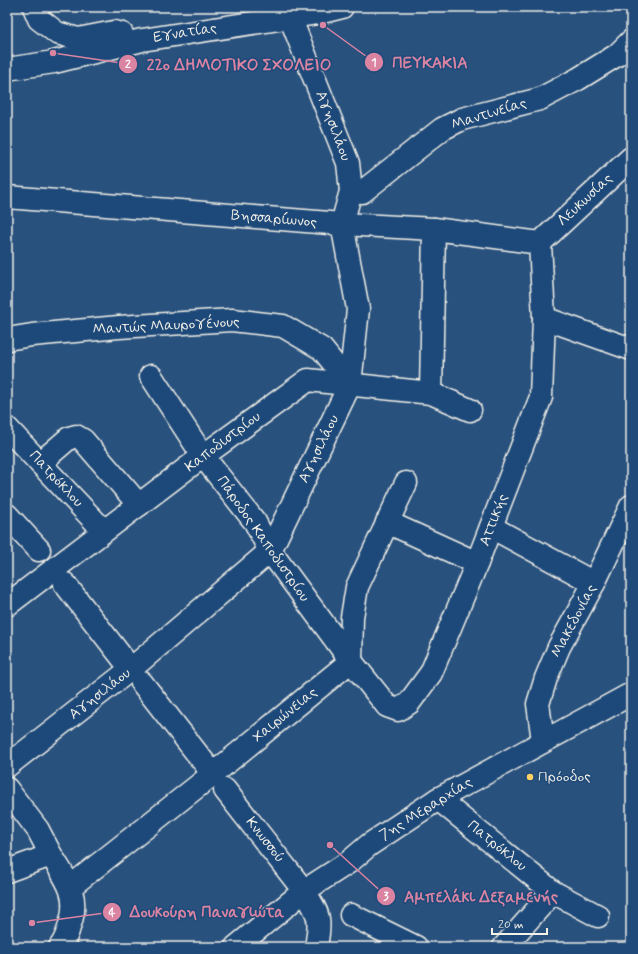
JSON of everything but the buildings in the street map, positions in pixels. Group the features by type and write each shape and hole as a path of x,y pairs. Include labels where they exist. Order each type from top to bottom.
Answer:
{"street":[{"path":"34,7 39,19 57,33 78,39 114,32 142,40"},
{"name":"Εγνατίας","path":"7,69 54,62 142,40 290,17 342,7"},
{"name":"Αγησιλάου","path":"7,766 137,676 270,551 350,384 358,309 342,224 352,191 348,163 290,17"},
{"name":"Μαντινείας","path":"352,191 362,192 442,129 462,119 540,99 617,55 631,41"},
{"name":"Λευκωσίας","path":"540,243 631,158"},
{"name":"Βησσαρίωνος","path":"7,197 342,224 434,229 540,243"},
{"path":"431,393 434,229"},
{"name":"Αττικής","path":"351,662 387,706 398,710 404,708 420,690 431,673 492,527 541,397 544,318 540,243"},
{"path":"544,318 631,349"},
{"name":"Μαντώς Μαυρογένους","path":"7,339 32,335 119,327 232,320 283,326 322,349 350,384"},
{"name":"Πάροδος Καποδιστρίου","path":"151,376 203,456 255,522 270,551 351,662"},
{"name":"Καποδιστρίου","path":"7,605 203,456 308,380 431,393 470,410"},
{"name":"Πατρόκλου","path":"7,428 104,531"},
{"path":"40,463 69,438 76,436 82,440 139,505"},
{"path":"351,662 352,617 357,587 406,483"},
{"name":"Μακεδονίας","path":"543,741 538,704 546,678 559,647 594,583 631,506"},
{"path":"7,515 39,550"},
{"path":"387,522 477,563"},
{"path":"492,527 594,583"},
{"name":"Κνωσσού","path":"65,584 304,891 317,910 320,928 316,947"},
{"name":"Χαιρώνειας","path":"70,887 219,782 351,662"},
{"name":"7ης Μεραρχίας","path":"236,947 304,891 349,862 369,845 438,799 631,694"},
{"path":"7,789 38,830 51,856 70,887 74,902 73,916 60,947"},
{"name":"Πατρόκλου","path":"438,799 553,892 598,916"},
{"path":"7,871 51,856"},
{"path":"504,947 553,892"},
{"path":"351,915 416,947"}],"place":[{"name":"ΠΕΥΚΑΚΙΑ","path":"323,25"},
{"name":"22ο ΔΗΜΟΤΙΚΟ ΣΧΟΛΕΙΟ","path":"53,53"},
{"name":"Πρόοδος","path":"530,777"},
{"name":"Αμπελάκι Δεξαμενής","path":"330,845"},
{"name":"Δουκούρη Παναγιώτα","path":"32,923"}]}
